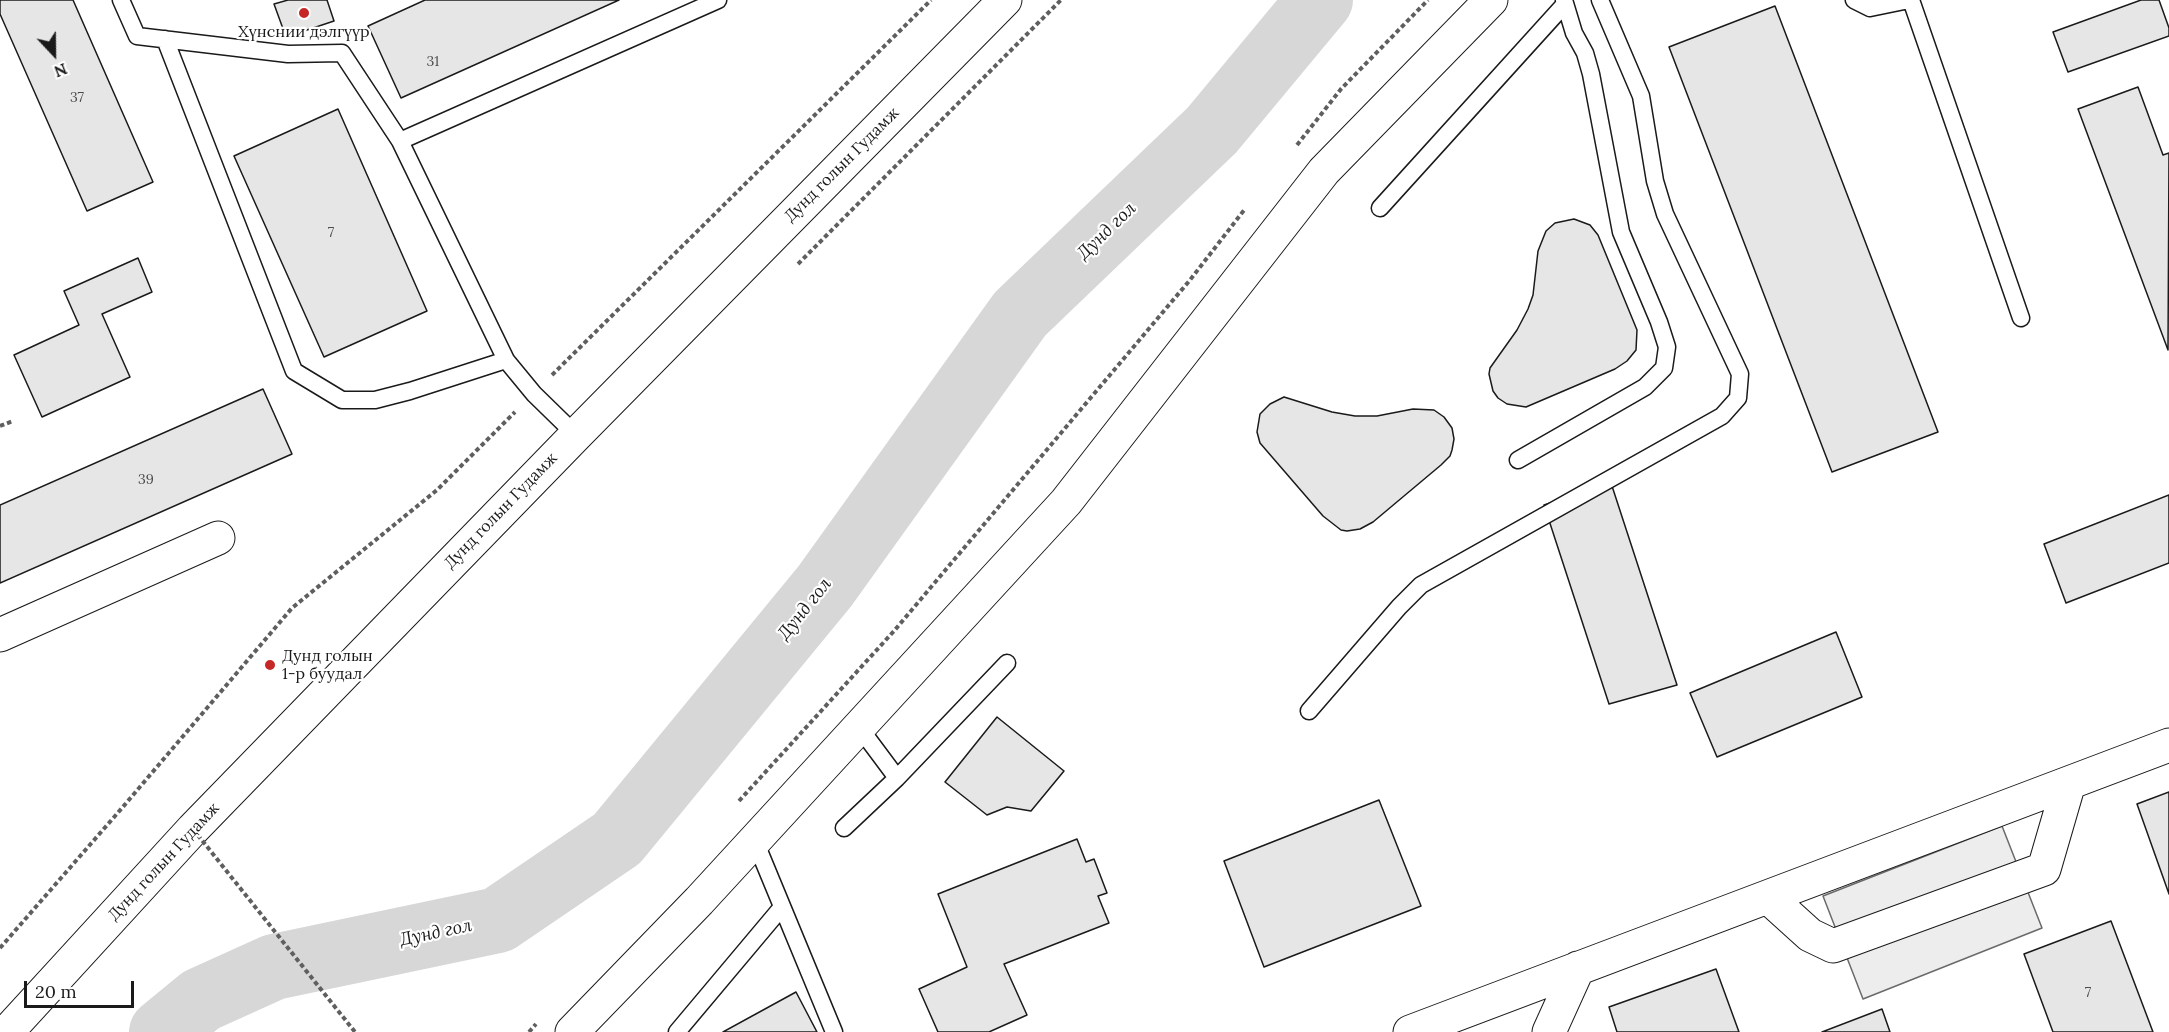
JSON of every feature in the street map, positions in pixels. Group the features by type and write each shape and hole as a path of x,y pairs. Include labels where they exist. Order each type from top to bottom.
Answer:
{"street":[{"name":"Дунд голын Гудамж","path":"7,1032 193,829 576,435 1005,0"},
{"path":"572,1032 755,841 1066,502 1324,171 1491,0"},
{"path":"0,635 218,538"},
{"path":"1410,1032 2169,745"},
{"path":"1768,897 1810,935 1833,946 2044,869 2069,783"},
{"path":"1549,1032 1578,968"}],"lane":[{"path":"121,0 136,36 288,54 342,53 399,141 506,360 534,394 576,435"},
{"path":"399,141 718,0"},
{"path":"1309,711 1399,607 1421,585 1722,416 1738,398 1740,374 1665,214 1655,181 1641,96 1600,0"},
{"path":"1854,0 1870,8 1910,0 2021,318"},
{"path":"1380,208 1564,3 1592,74 1621,232 1659,322 1667,347 1664,368 1645,387 1518,460"},
{"path":"165,39 294,371 342,400 375,400 506,360"},
{"path":"844,828 897,778 1007,663"},
{"path":"859,727 897,778"},
{"path":"755,841 834,1032"},
{"path":"676,1032 782,907"}],"path":[{"path":"0,948 292,608 437,490 931,0"},
{"path":"1290,153 1341,89 1428,0"},
{"path":"732,809 894,631 1190,280 1247,207"},
{"path":"0,426 13,421"},
{"path":"193,829 356,1032"},
{"path":"529,1032 537,1023"}],"shaded area":[{"path":"2002,826 2042,928 1863,999 1823,896"}],"building":[{"path":"0,0 73,0 153,182 87,211 0,14"},
{"name":"Хүнснии дэлгүүр","path":"288,0 327,0 334,21 286,37 274,4"},
{"path":"425,0 619,0 401,98 368,26"},
{"path":"2141,0 2159,0 2169,28 2169,36 2068,72 2053,32"},
{"path":"1775,6 1938,432 1832,472 1669,47"},
{"path":"2138,87 2163,155 2169,153 2168,350 2078,109"},
{"path":"338,109 427,311 324,357 234,156"},
{"path":"1574,219 1590,225 1598,235 1637,330 1636,350 1627,361 1615,369 1526,407 1507,404 1493,391 1490,368 1517,330 1528,309 1533,295 1538,251 1546,231 1555,223"},
{"path":"138,258 152,292 102,314 130,377 42,417 14,355 79,325 64,291"},
{"path":"263,389 292,454 0,583 0,505"},
{"path":"1284,397 1332,412 1355,416 1377,416 1413,409 1434,410 1444,417 1452,428 1454,439 1450,456 1373,522 1360,529 1341,530 1323,516 1260,443 1257,432 1260,414 1270,404"},
{"path":"1611,483 1677,685 1609,704 1544,505"},
{"path":"2169,495 2169,563 2066,603 2044,544"},
{"path":"1836,632 1862,697 1717,757 1690,693"},
{"path":"997,717 1064,771 1031,811 1007,807 987,815 945,782"},
{"path":"2169,792 2169,894 2137,804"},
{"path":"1379,800 1421,906 1264,967 1224,861"},
{"path":"1077,839 1086,862 1094,859 1107,893 1098,896 1109,923 1004,964 1027,1015 989,1032 938,1032 919,989 967,967 938,894"},
{"path":"2111,921 2153,1032 2053,1032 2024,954"},
{"path":"1716,969 1739,1032 1617,1032 1609,1007"},
{"path":"796,992 817,1032 723,1032"},
{"path":"1882,1009 1890,1032 1822,1032"}],"waterway":[{"name":"Дунд гол","path":"162,1032 201,1000 274,967 498,920 617,839 825,586 1020,314 1212,130 1320,0"}],"place":[{"name":"Хүнснии дэлгүүр","path":"304,13"},
{"name":"Дунд голын 1-р буудал","path":"270,665"}]}
